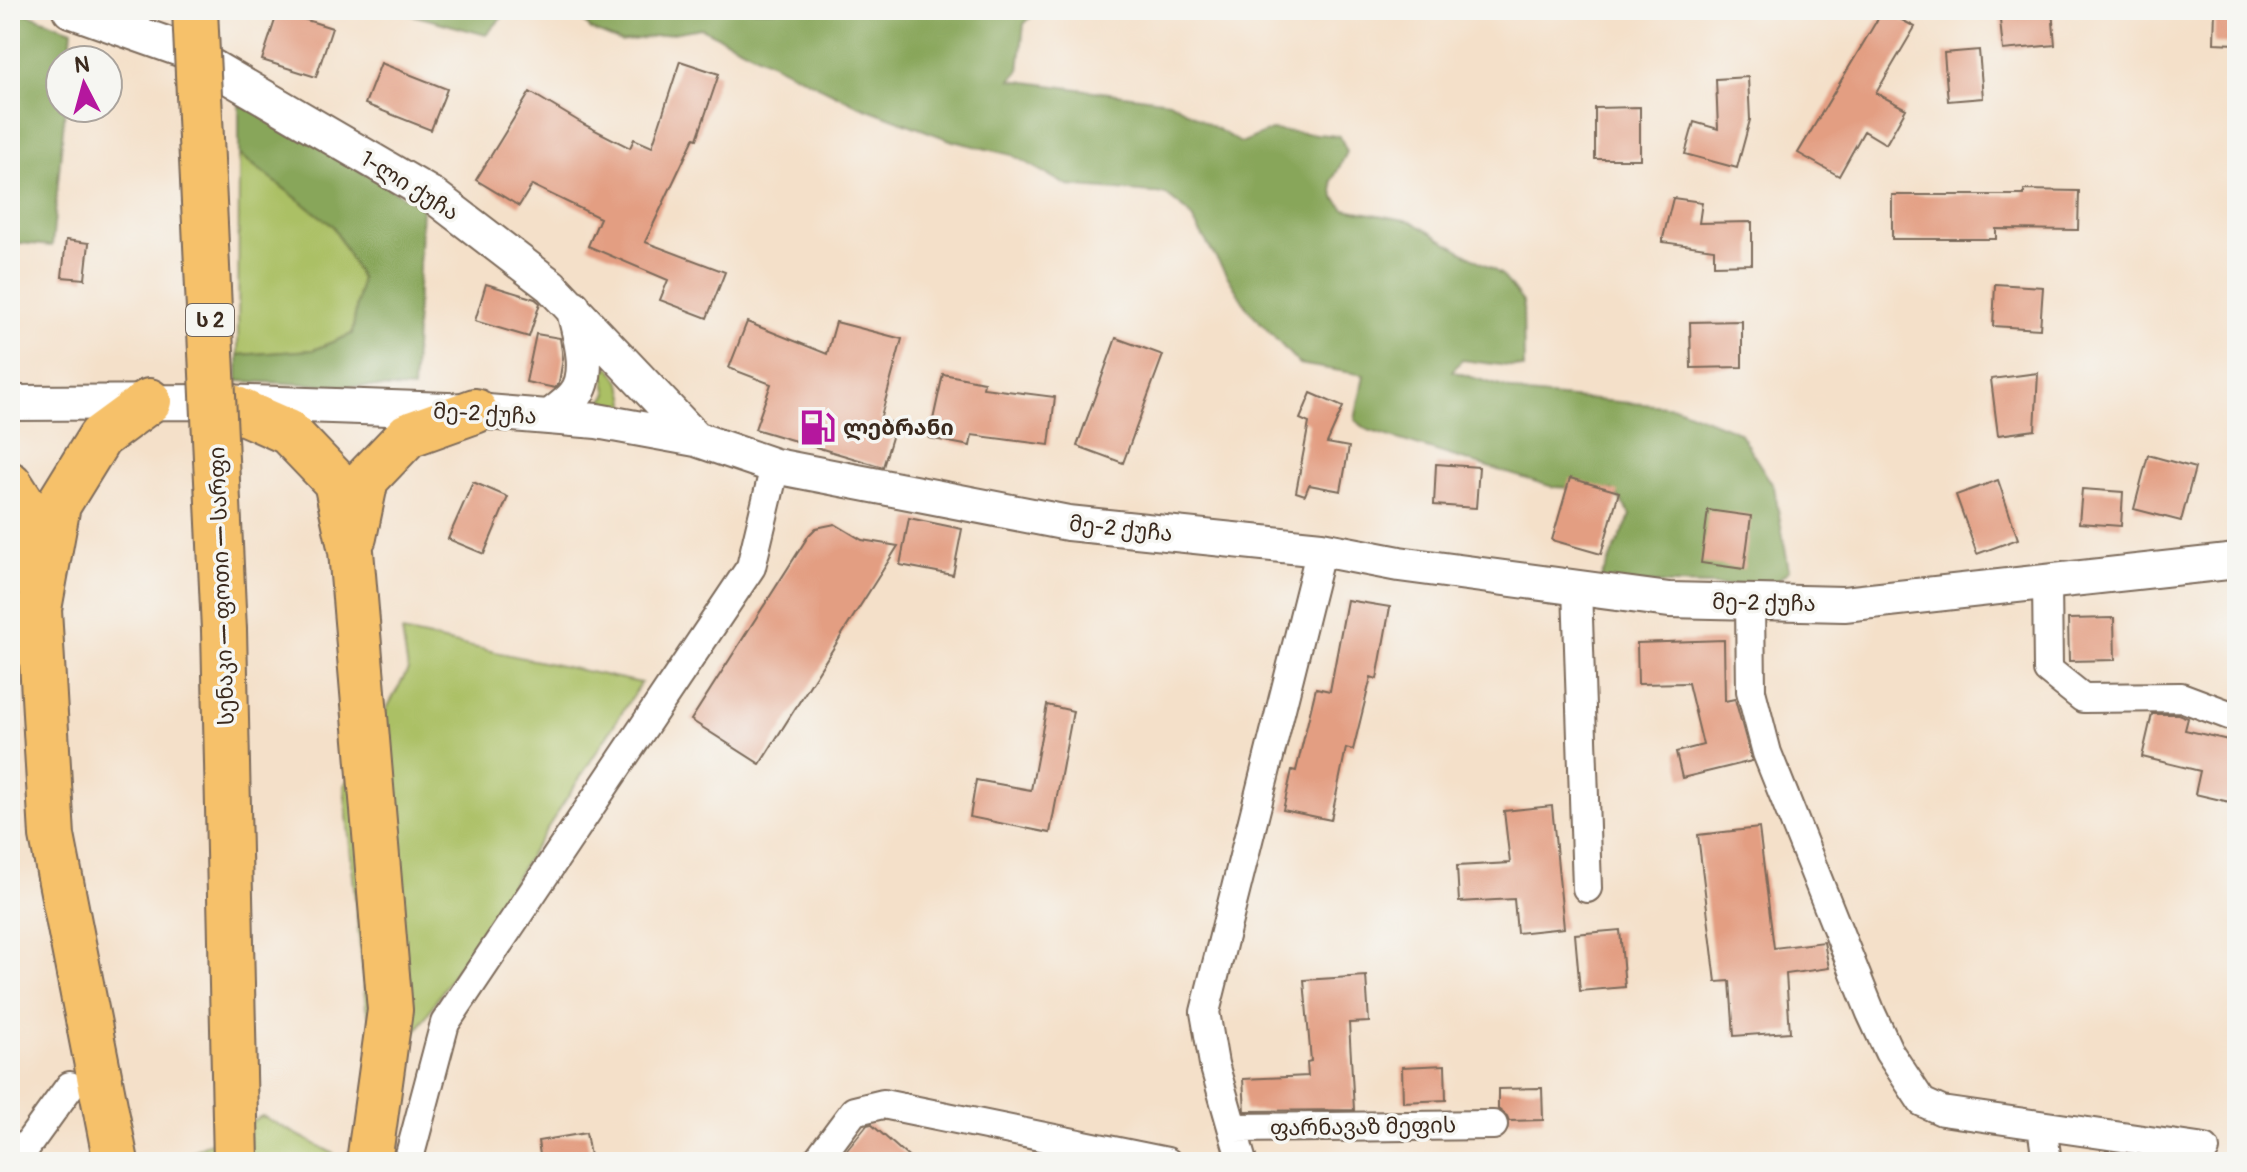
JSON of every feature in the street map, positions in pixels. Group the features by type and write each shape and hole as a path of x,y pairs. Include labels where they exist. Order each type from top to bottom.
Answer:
{"highway":[{"name":"სენაკი — ფოთი — სარფი","path":"195,10 224,630 236,1162"},
{"path":"39,609 58,505 100,437 149,401"},
{"path":"220,402 288,432 336,482 351,551 390,1010 369,1162"},
{"path":"351,551 366,479 408,435 475,411"},
{"path":"10,484 21,501 39,609 52,836 116,1162"}],"street":[{"name":"1-ლი ქუჩა","path":"70,10 183,50 435,197 573,306 696,439"},
{"path":"550,417 576,395 583,375 581,339 573,306"},
{"name":"მე-2 ქუჩა","path":"10,403 220,402 475,411 597,421 696,439 775,466 1068,523 1321,549 1399,564 1669,600 1844,604 2237,561"},
{"path":"408,1162 445,1023 751,567 775,466"},
{"path":"1242,1162 1214,1064 1205,1012 1321,549"},
{"path":"2047,582 2048,670 2083,698 2181,697 2237,718"},
{"path":"1577,588 1587,888"},
{"path":"1750,602 1751,691 1767,753 1889,1052 1922,1102 1942,1111 2205,1149"},
{"path":"15,1162 70,1086"},
{"path":"816,1162 854,1111 883,1104 1167,1162"},
{"name":"ფარნავაზ მეფის","path":"1234,1128 1493,1125"},
{"path":"2042,1126 2047,1162"}],"green space":[{"path":"10,10 17,10 72,30 71,44 44,44 44,124 63,124 52,246 10,242"},
{"path":"394,10 509,10 486,35"},
{"path":"574,10 1038,10 1024,24 1019,71 1011,80 1169,101 1241,143 1271,130 1340,136 1347,152 1332,181 1334,197 1345,209 1411,221 1502,275 1523,302 1524,368 1462,360 1452,371 1526,394 1677,407 1739,432 1774,487 1789,570 1777,581 1747,586 1599,582 1631,515 1613,490 1553,487 1368,430 1355,420 1364,375 1299,364 1247,308 1188,212 1165,194 1068,186 1012,155 953,141 857,105 701,28 621,42 591,30"},
{"path":"239,104 300,135 422,208 413,389 238,381 238,355 313,350 352,334 361,279 333,226 239,154"},
{"path":"239,154 333,226 361,279 352,334 313,350 238,355"},
{"path":"610,367 622,386 626,401 626,407 616,414 597,407 608,394 602,368"},
{"path":"402,632 641,683 390,1072 366,1008 344,786 408,670"},
{"path":"262,1116 334,1154 337,1162 172,1162"}],"building":[{"path":"1883,10 1915,27 1876,93 1906,109 1886,144 1864,131 1839,176 1798,153"},
{"path":"1999,10 2052,10 2055,45 2003,50"},
{"path":"2215,10 2237,10 2237,44 2214,43"},
{"path":"278,11 332,28 316,77 262,60"},
{"path":"1979,50 1983,98 1948,101 1944,53"},
{"path":"680,61 719,74 697,139 694,138 645,242 725,272 707,318 660,300 668,280 588,246 600,218 532,185 519,206 476,180 530,92 630,148 634,139 652,147"},
{"path":"381,63 447,89 431,130 365,104"},
{"path":"1748,77 1750,120 1737,168 1685,154 1694,122 1718,129 1716,79"},
{"path":"1640,107 1640,159 1595,159 1595,108"},
{"path":"2024,190 2079,191 2078,230 1996,229 1996,239 1892,239 1892,195 2024,195"},
{"path":"1673,198 1702,202 1699,223 1752,222 1752,264 1714,265 1714,249 1662,242"},
{"path":"66,240 89,243 85,279 62,277"},
{"path":"486,284 540,303 529,337 475,321"},
{"path":"1995,284 2043,287 2040,329 1993,326"},
{"path":"1742,321 1742,367 1691,368 1690,322"},
{"path":"747,322 827,354 836,322 902,339 880,420 896,424 883,467 755,429 771,384 729,368"},
{"path":"536,334 560,338 563,358 559,383 555,388 526,382"},
{"path":"1116,338 1163,355 1123,463 1077,446"},
{"path":"2038,373 2035,430 1998,435 1991,379"},
{"path":"943,374 984,382 983,388 1055,397 1049,445 972,435 970,446 929,438"},
{"path":"1311,393 1343,407 1327,443 1349,447 1341,491 1309,485 1305,495 1296,492 1309,423 1300,419"},
{"path":"2148,455 2195,468 2181,521 2134,509"},
{"path":"1436,464 1479,467 1476,508 1434,505"},
{"path":"1570,478 1619,492 1601,554 1552,540"},
{"path":"1998,480 2018,539 1977,554 1956,495"},
{"path":"473,482 508,497 484,554 448,539"},
{"path":"2082,489 2123,492 2121,526 2079,523"},
{"path":"1708,510 1751,516 1744,569 1701,563"},
{"path":"909,518 962,529 953,575 900,565"},
{"path":"835,524 862,540 898,546 760,764 691,720 809,535 816,528"},
{"path":"1347,600 1390,607 1377,679 1371,677 1353,750 1346,748 1331,820 1283,810 1316,688 1330,691"},
{"path":"2114,618 2115,660 2069,661 2068,619"},
{"path":"1724,640 1725,701 1735,699 1752,761 1682,778 1676,752 1703,745 1688,683 1638,684 1637,643"},
{"path":"1047,705 1073,711 1050,833 970,817 976,780 1031,790"},
{"path":"2152,714 2178,714 2188,718 2185,730 2237,742 2234,803 2195,794 2200,771 2142,757"},
{"path":"1552,806 1564,928 1517,933 1514,899 1459,902 1457,866 1510,863 1504,811"},
{"path":"1759,828 1774,948 1824,942 1829,968 1786,974 1790,1032 1734,1036 1730,981 1716,982 1698,835"},
{"path":"1620,930 1625,987 1580,991 1575,934"},
{"path":"1366,976 1369,1022 1349,1023 1354,1110 1245,1111 1243,1079 1308,1076 1307,1062 1311,1061 1304,980"},
{"path":"1445,1065 1446,1100 1403,1102 1402,1067"},
{"path":"1542,1088 1543,1120 1509,1121 1498,1109 1498,1089"},
{"path":"871,1124 914,1162 837,1162"},
{"path":"586,1133 591,1162 541,1162 538,1141"}],"place":[{"name":"ლებრანი","path":"817,427"}]}
